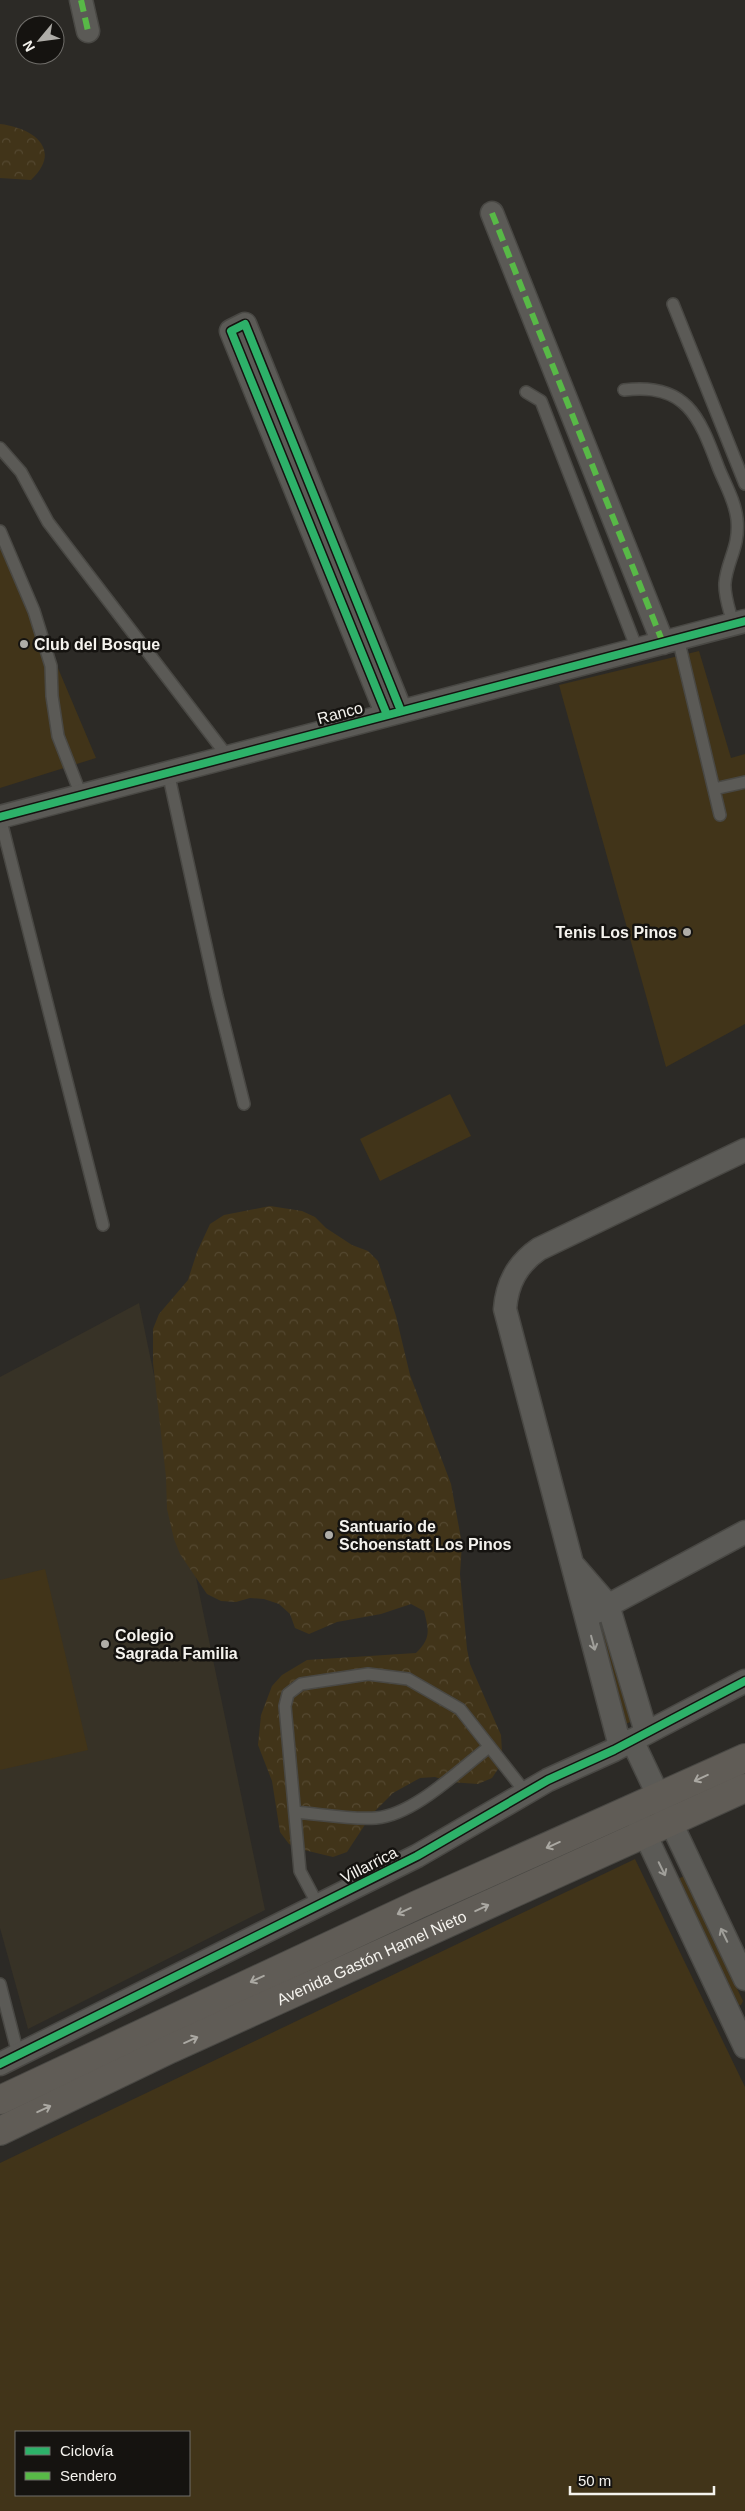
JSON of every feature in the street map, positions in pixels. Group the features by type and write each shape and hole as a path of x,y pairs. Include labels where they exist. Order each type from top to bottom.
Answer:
{"main road":[{"name":"Avenida Gastón Hamel Nieto","path":"0,2100 416,1905 633,1810 745,1758"},
{"name":"Avenida Gastón Hamel Nieto","path":"0,2131 170,2049 745,1788"}],"street":[{"path":"81,0 88,31"},
{"path":"492,212 671,641"},
{"path":"245,324 394,713 231,331 245,324"},
{"name":"Ranco","path":"0,817 739,623"},
{"path":"745,1150 539,1249 523,1261 510,1281 505,1309 586,1618 633,1739 745,1979"},
{"path":"586,1618 745,1532"},
{"path":"571,1562 608,1605 633,1739"},
{"name":"Villarrica","path":"9,2059 417,1856 526,1793 745,1682"},
{"path":"633,1810 739,2020 745,2047"}],"lane":[{"path":"673,304 745,484"},
{"path":"624,390 644,389 664,393 685,405 701,423 730,492 737,519 736,548 725,582 739,623"},
{"path":"526,392 541,401 637,650"},
{"path":"0,448 22,472 48,522 228,757"},
{"path":"0,531 34,611 51,666 52,696 58,736 81,795"},
{"path":"671,641 720,815"},
{"path":"168,772 217,996 244,1104"},
{"path":"714,789 745,782"},
{"path":"0,817 103,1225"},
{"path":"318,1905 300,1871 285,1706 288,1694 301,1684 368,1674 408,1680 460,1709 526,1793"},
{"path":"295,1812 376,1818 393,1814 416,1803 489,1746"},
{"path":"0,1984 9,2059"}],"shaded area":[{"name":"Colegio Sagrada Familia","path":"139,1303 265,1910 28,2029 0,1928 0,1377"}],"green space":[{"path":"0,124 24,130 40,142 44,150 44,159 40,169 31,180 0,178"},
{"name":"Club del Bosque","path":"0,531 96,758 0,788"},
{"name":"Tenis Los Pinos","path":"699,651 731,758 745,754 745,1024 666,1067 559,685"},
{"path":"450,1094 471,1136 380,1181 360,1139"},
{"name":"Santuario de Schoenstatt Los Pinos","path":"270,1206 302,1211 315,1217 326,1228 352,1245 368,1251 378,1261 396,1316 410,1375 451,1484 462,1544 460,1574 467,1649 470,1664 501,1735 502,1752 500,1766 492,1778 478,1784 450,1782 435,1777 420,1778 393,1793 372,1814 347,1852 333,1857 304,1850 289,1844 280,1832 272,1781 258,1745 261,1715 272,1686 282,1675 307,1660 416,1653 421,1648 428,1634 424,1611 411,1604 381,1614 337,1622 309,1634 295,1628 290,1614 279,1604 264,1599 250,1598 236,1602 221,1601 207,1594 180,1554 174,1539 167,1509 166,1477 153,1363 153,1329 159,1314 188,1280 197,1252 210,1224 224,1215"},
{"path":"45,1569 88,1750 0,1770 0,1580"},
{"path":"601,1622 632,1721 624,1725 598,1623"},
{"path":"635,1859 745,2087 745,2511 0,2511 0,2163"},
{"path":"684,1876 743,2001 741,2005 737,2005 678,1879"}],"marked path":[{"path":"81,0 88,31"},
{"path":"492,213 663,643"}],"cycle path":[{"path":"387,715 231,331 245,324 401,711"},
{"path":"0,817 745,621"},
{"path":"0,2064 417,1856 548,1780 614,1750 745,1681"}],"place":[{"name":"Club del Bosque","path":"24,644"},
{"name":"Tenis Los Pinos","path":"687,932"},
{"name":"Santuario de Schoenstatt Los Pinos","path":"329,1535"},
{"name":"Colegio Sagrada Familia","path":"105,1644"}]}
